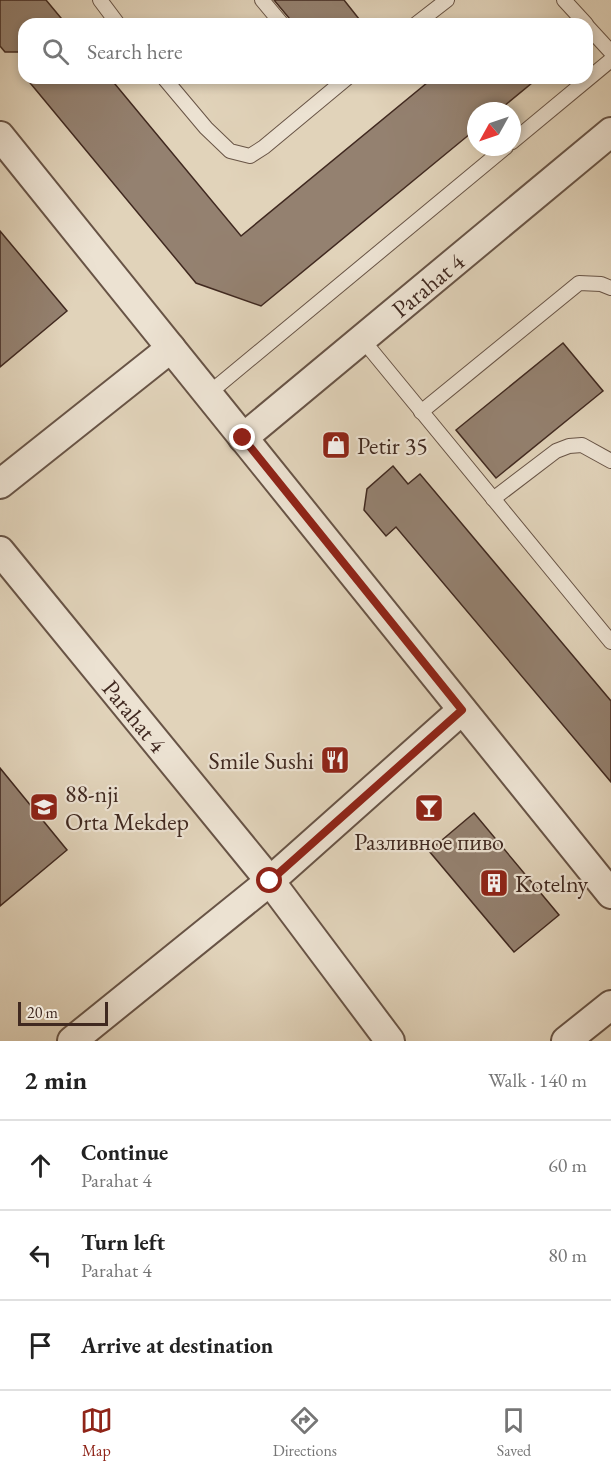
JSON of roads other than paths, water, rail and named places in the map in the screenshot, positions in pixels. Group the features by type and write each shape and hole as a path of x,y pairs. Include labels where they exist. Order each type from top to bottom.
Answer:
{"street":[{"name":"Parahat 4","path":"243,438 611,132"},
{"path":"0,136 611,894"},
{"path":"0,484 171,348"},
{"name":"Parahat 4","path":"0,551 270,881 390,1041"},
{"path":"72,1041 270,881 462,710"},
{"path":"566,1041 611,1005"}],"lane":[{"path":"100,0 114,18"},
{"path":"262,0 277,18"},
{"path":"424,18 446,0"},
{"path":"564,0 580,18"},
{"path":"593,33 611,52"},
{"path":"593,75 611,60"},
{"path":"169,84 206,128 230,151 250,156 264,147 335,84"},
{"path":"521,135 582,84"},
{"path":"208,394 495,156"},
{"path":"421,412 579,282 601,284 611,288"},
{"path":"362,339 611,642"},
{"path":"493,499 562,448 582,445 611,461"}],"place":[{"name":"Petir 35","path":"336,445"},
{"name":"Smile Sushi","path":"335,760"},
{"name":"88-nji Orta Mekdep","path":"44,807"},
{"name":"Разливное пиво","path":"429,808"},
{"name":"Kotelny","path":"494,883"}]}
